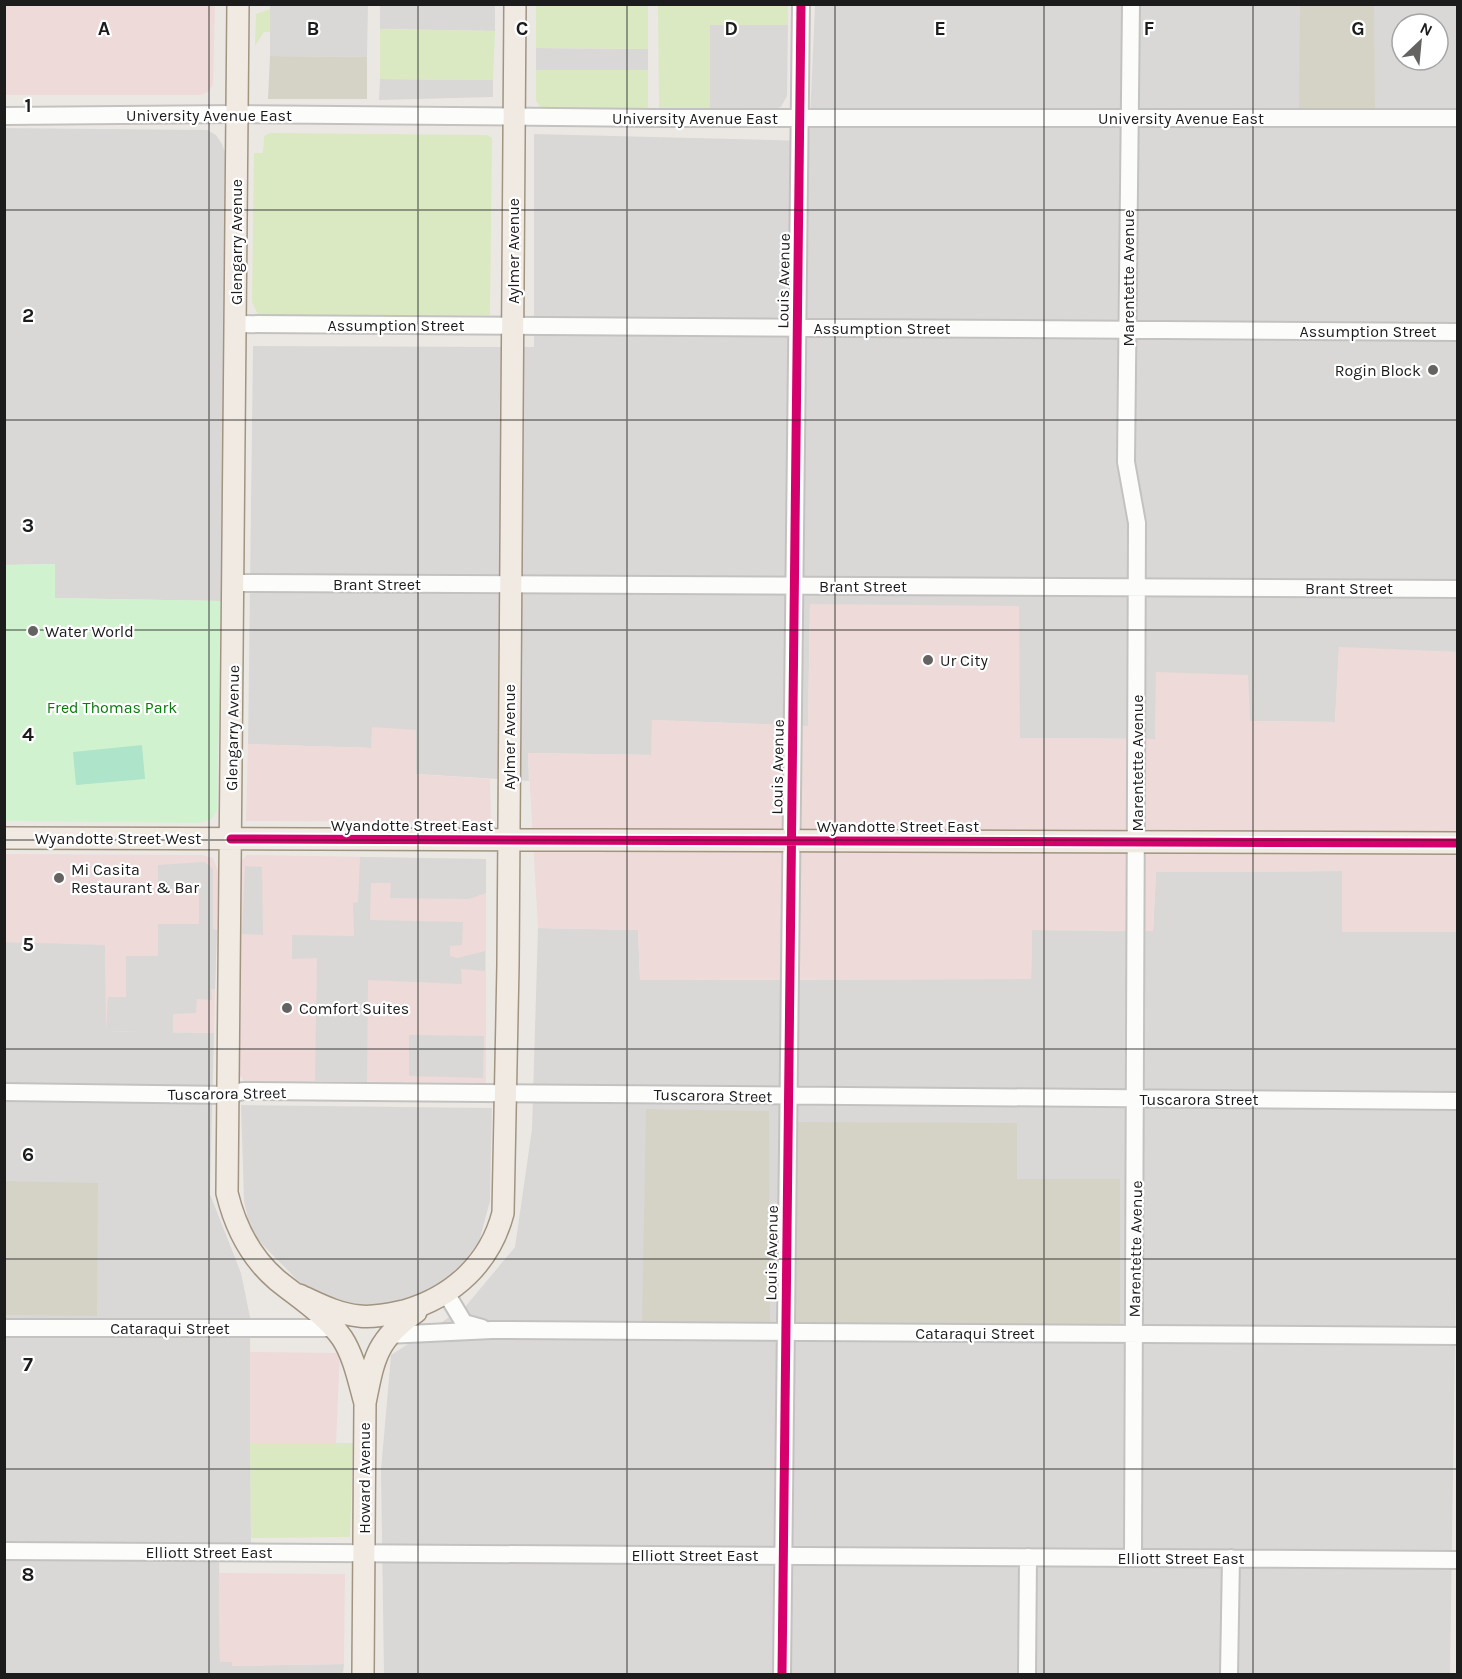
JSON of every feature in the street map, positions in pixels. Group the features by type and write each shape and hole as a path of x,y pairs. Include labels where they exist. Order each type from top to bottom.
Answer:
{"main road":[{"name":"Glengarry Avenue","path":"238,4 228,1193 233,1217 242,1236 259,1261 276,1279 298,1295 334,1328 344,1341 365,1403"},
{"name":"Aylmer Avenue","path":"298,1295 337,1313 362,1317 388,1315 426,1304 446,1293 478,1264 499,1227 505,1196 515,4"},
{"name":"Wyandotte Street West","path":"4,838 231,839"},
{"name":"Wyandotte Street East","path":"231,839 1458,843"},
{"name":"Howard Avenue","path":"363,1674 365,1403 373,1363 387,1335 426,1304"}],"street":[{"name":"Louis Avenue","path":"782,1674 801,4"},
{"name":"Marentette Avenue","path":"1131,4 1126,462 1137,523 1133,1558"},
{"name":"University Avenue East","path":"4,116 237,114 800,118 1458,118"},
{"name":"Assumption Street","path":"236,324 1458,332"},
{"name":"Brant Street","path":"233,583 1458,589"},
{"name":"Tuscarora Street","path":"4,1092 228,1095 243,1091 1458,1101"},
{"name":"Cataraqui Street","path":"446,1293 464,1323 492,1330"},
{"name":"Cataraqui Street","path":"4,1328 334,1328"},
{"name":"Cataraqui Street","path":"387,1335 492,1330 1458,1336"},
{"name":"Elliott Street East","path":"4,1551 1458,1560"},
{"path":"1027,1674 1028,1557"},
{"path":"1229,1674 1231,1558"}],"shaded area":[{"path":"5,4 215,5 213,85 208,92 200,95 5,95"},
{"path":"270,5 368,5 367,57 270,56"},
{"path":"380,5 495,5 495,31 380,29"},
{"path":"815,5 1457,5 1457,652 1339,648 1335,722 1249,721 1157,672 1155,739 1020,738 810,604 808,726 652,720 652,755 528,753 529,781 416,774 416,730 371,748 248,744 253,346 534,347 534,134 809,141"},
{"path":"1300,5 1374,5 1375,108 1299,110"},
{"path":"710,24 788,25 787,96 781,107 710,109"},
{"path":"536,48 648,49 648,70 536,70"},
{"path":"270,56 367,57 367,99 268,99"},
{"path":"380,79 493,80 493,97 379,100"},
{"path":"4,128 207,130 216,135 222,144 225,152 221,601 54,598 55,564 5,565"},
{"path":"69,129 92,129 88,139 92,140 92,160 18,160 18,139 69,139"},
{"path":"161,140 204,140 204,210 189,211 189,213 193,217 224,213 224,232 193,229 189,231 189,241 192,245 224,244 224,262 190,259 190,264 203,266 203,311 158,310"},
{"path":"414,347 431,347 431,392 413,392"},
{"path":"223,398 223,421 189,418 188,426 203,427 201,510 114,509 115,438 103,435 93,426 82,423 83,407 108,404 203,404"},
{"path":"810,604 1019,606 1020,738 1155,739 1156,672 1248,675 1250,721 1335,722 1339,647 1457,652 1457,932 1342,932 1342,871 1156,872 1153,931 1032,930 1031,979 640,980 638,930 538,928 528,753 651,755 652,720 808,726"},
{"path":"372,727 416,730 416,774 490,779 491,822 246,821 248,744 371,748"},
{"path":"5,854 202,855 213,858 218,871 214,1033 106,1031 105,945 5,942"},
{"path":"247,855 486,859 486,1083 316,1081 251,1087 243,1080 237,1070 238,864"},
{"path":"360,857 486,859 486,893 469,899 390,898 391,883 371,883 370,920 463,922 462,945 450,946 450,956 457,958 485,951 485,971 461,969 462,984 368,980 367,1082 315,1081 317,958 292,959 292,935 354,936 353,903 358,902"},
{"path":"205,862 213,869 213,929 217,930 215,989 211,989 212,1000 197,999 196,1013 173,1014 173,1033 106,1031 108,997 126,997 126,956 158,956 158,924 199,924 199,890 158,889 158,865"},
{"path":"245,866 262,867 263,935 242,934"},
{"path":"1343,871 1342,931 1457,932 1457,1215 1450,1674 384,1674 381,1470 391,1355 465,1307 515,1247 532,1129 538,928 638,930 640,980 1031,979 1032,930 1153,931 1156,872"},
{"path":"5,942 105,944 107,1031 214,1033 210,1194 241,1273 250,1317 251,1546 219,1546 220,1666 344,1664 343,1674 5,1674"},
{"path":"409,1035 484,1036 483,1078 409,1076"},
{"path":"241,1105 492,1108 490,1201 479,1242 453,1276 429,1292 402,1304 349,1307 307,1290 251,1233 244,1201"},
{"path":"646,1109 769,1111 770,1323 642,1324"},
{"path":"796,1122 1017,1123 1017,1179 1120,1179 1120,1327 796,1326"},
{"path":"5,1181 98,1183 97,1316 5,1315"},
{"path":"47,1343 97,1343 96,1504 43,1504"},
{"path":"250,1352 340,1353 336,1445 250,1443"},
{"path":"219,1573 345,1574 344,1664 220,1666"},
{"path":"52,1578 197,1579 197,1661 232,1662 232,1674 52,1674"}],"green space":[{"path":"536,5 648,5 648,49 536,48"},
{"path":"658,5 788,5 788,25 710,25 710,109 659,108"},
{"path":"270,9 270,32 264,32 255,46 256,14"},
{"path":"380,29 495,31 493,80 380,79"},
{"path":"536,70 648,70 648,108 541,108 536,101"},
{"path":"270,133 487,135 492,138 490,315 264,317 258,315 252,302 254,153 263,153 264,136"},
{"name":"Fred Thomas Park","path":"55,564 55,598 221,601 217,810 212,819 200,823 5,821 4,565"},
{"path":"142,745 145,779 76,785 73,752"},
{"path":"250,1443 353,1443 350,1537 251,1538"}],"cycle path":[{"path":"782,1674 801,4"},
{"path":"231,839 1458,843"}],"place":[{"name":"Rogin Block","path":"1433,370"},
{"name":"Water World","path":"33,631"},
{"name":"Ur City","path":"928,660"},
{"name":"Mi Casita Restaurant & Bar","path":"59,878"},
{"name":"Comfort Suites","path":"287,1008"}]}
